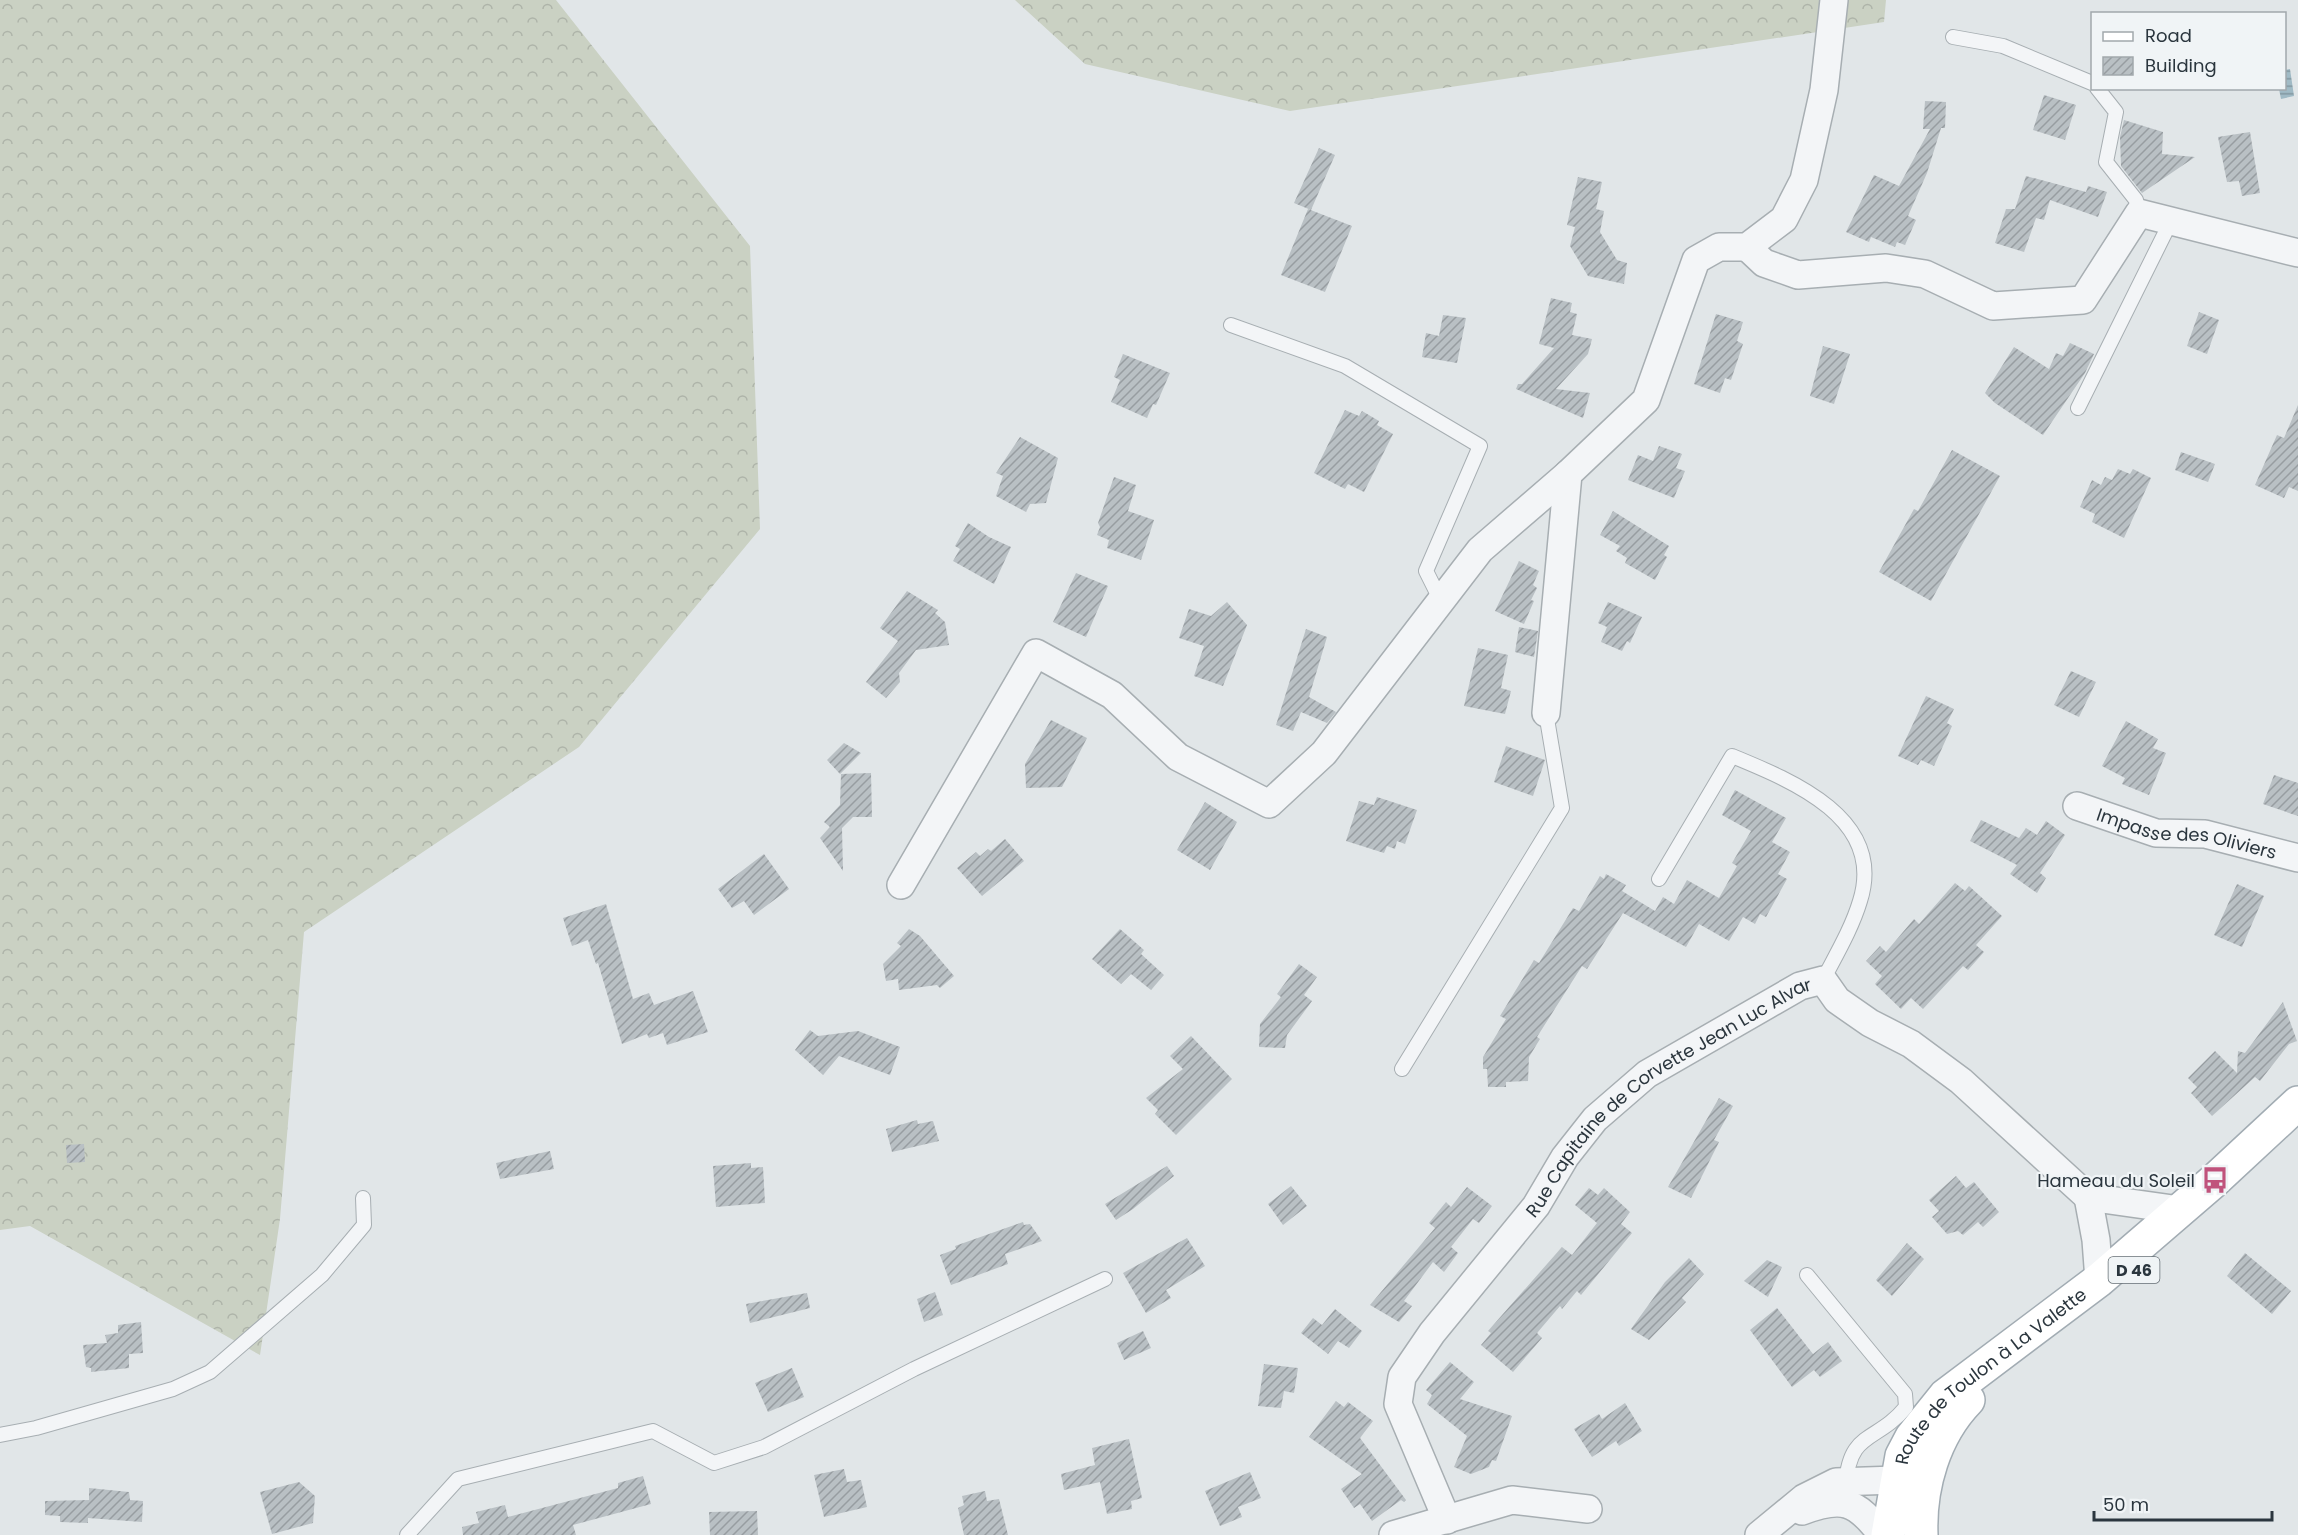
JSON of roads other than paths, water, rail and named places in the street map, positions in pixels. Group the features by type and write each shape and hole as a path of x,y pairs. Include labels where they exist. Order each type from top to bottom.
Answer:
{"main road":[{"name":"Route de Toulon à La Valette","path":"1888,1535 1902,1456 1912,1437 1945,1396 2099,1280 2298,1103"},
{"name":"Route de Toulon à La Valette","path":"1921,1528 1932,1458 1945,1430 1962,1406 1980,1388 2083,1312 2136,1269 2298,1123"}],"street":[{"path":"901,885 1036,653 1112,694 1178,757 1269,804 1324,753 1440,599 1480,550 1568,474 1646,400 1696,260 1719,247 1747,247 1784,219 1804,180 1824,90 1834,0"},
{"path":"1747,247 1764,263 1798,275 1886,268 1924,274 1993,306 2083,300 2139,213 2298,253"},
{"path":"1546,713 1568,474"},
{"name":"Impasse des Oliviers","path":"2077,806 2156,833 2205,834 2298,858"},
{"name":"Rue Capitaine de Corvette Jean Luc Alvar","path":"1447,1520 1398,1404 1402,1377 1432,1333 1536,1206 1565,1158 1595,1119 1647,1074 1800,986 1823,980 1837,1000 1870,1023 1911,1044 1961,1081 2088,1197"},
{"path":"2099,1280 2096,1240 2088,1197 2180,1210"},
{"path":"1846,1491 1896,1480 1910,1498 1921,1528"},
{"path":"1769,1527 1804,1498 1836,1482 1882,1535"},
{"path":"1393,1535 1512,1500 1588,1509"}],"lane":[{"path":"1953,37 2003,46 2091,83"},
{"path":"2099,90 2116,112 2106,162 2136,200 2139,213"},
{"path":"2078,408 2171,221"},
{"path":"1231,325 1345,366 1480,446 1426,571 1440,599"},
{"path":"1402,1069 1562,808 1546,713"},
{"path":"1659,879 1732,756 1766,770 1828,804 1858,839 1864,867 1861,900 1823,980"},
{"path":"0,1436 173,1389 210,1372 322,1275 364,1225 363,1198"},
{"path":"1807,1275 1905,1394 1906,1407 1899,1415 1852,1450 1846,1466 1846,1491"},
{"path":"407,1535 458,1479 653,1431 714,1463 764,1447 914,1369 1105,1279"}],"water":[{"path":"2290,69 2294,96 2281,99 2279,90 2286,90 2286,70"}],"place":[{"name":"Hameau du Soleil","path":"2215,1180"}]}
